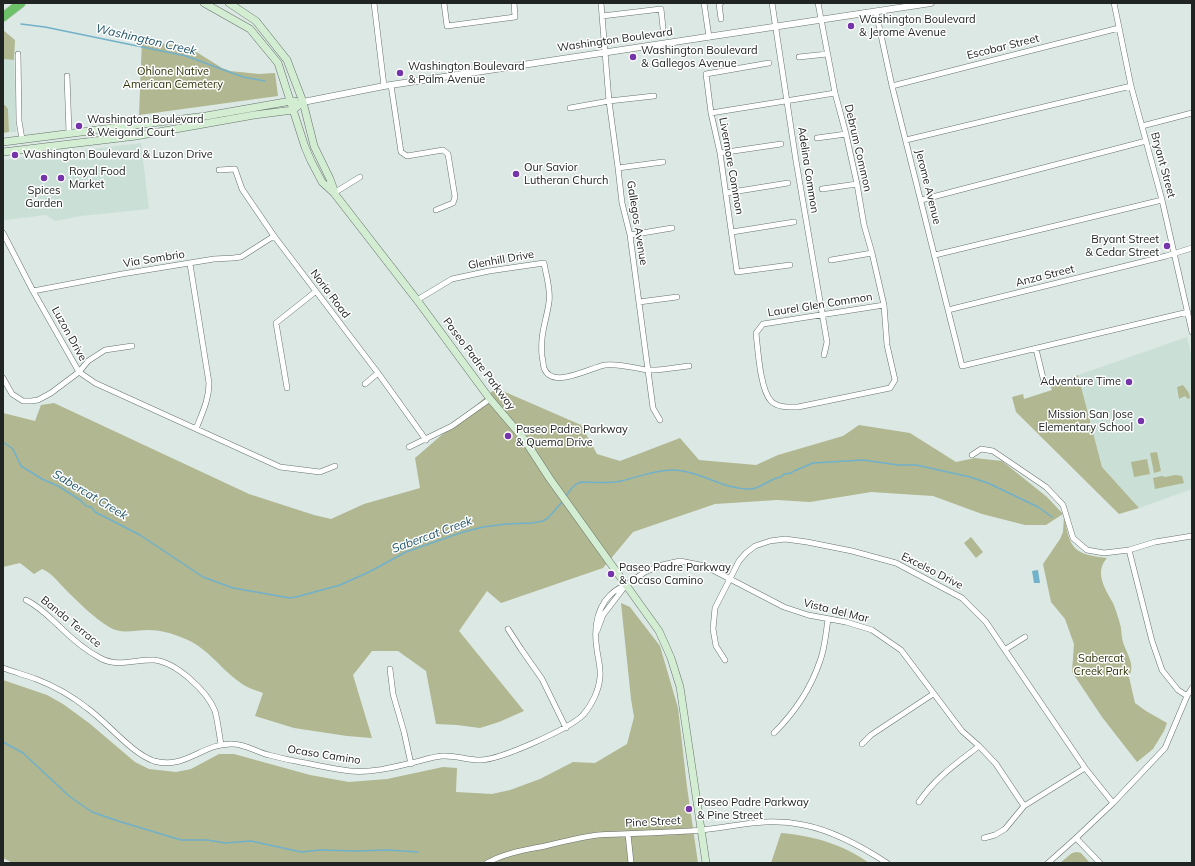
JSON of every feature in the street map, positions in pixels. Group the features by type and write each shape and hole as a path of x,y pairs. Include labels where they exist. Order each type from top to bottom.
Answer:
{"highway":[{"path":"3,17 21,3"}],"main road":[{"name":"Paseo Padre Parkway","path":"204,3 250,29 278,63 305,147 322,182 334,192 417,300 490,399 524,439 550,479 659,631 671,658 680,687 706,863"},
{"name":"Paseo Padre Parkway","path":"229,3 256,21 287,60 303,102 314,146 330,179 334,192"},
{"name":"Washington Boulevard","path":"3,142 199,117 291,101 303,102"},
{"name":"Washington Boulevard","path":"293,110 303,102"},
{"path":"3,152 136,136 254,115 293,110"}],"street":[{"path":"381,3 374,3 401,152 407,156 443,150 448,154 456,197 453,203 436,210"},
{"path":"444,3 447,26 515,17 514,3"},
{"name":"Gallegos Avenue","path":"601,3 609,101 622,204 630,235 653,408 660,420"},
{"path":"704,3 709,37"},
{"path":"721,3 719,4 721,19"},
{"name":"Adelina Common","path":"772,3 826,342 824,356"},
{"name":"Debrum Common","path":"818,3 835,93 846,134 864,225 878,281"},
{"name":"Washington Boulevard","path":"303,102 388,85 931,3"},
{"name":"Bryant Street","path":"1114,3 1131,86 1162,200 1192,332"},
{"path":"602,16 661,9 663,28"},
{"name":"Jerome Avenue","path":"876,12 892,86 962,366 1036,349"},
{"name":"Escobar Street","path":"892,86 1119,28"},
{"path":"18,54 19,121 22,139"},
{"path":"799,57 827,54"},
{"name":"Livermore Common","path":"769,64 706,74 711,113 720,153 737,272 790,265"},
{"path":"67,76 69,133"},
{"path":"906,140 1131,86"},
{"path":"711,113 835,93"},
{"path":"570,108 609,101 654,96"},
{"path":"1142,126 1192,113"},
{"path":"817,138 846,134"},
{"path":"921,200 1146,141"},
{"path":"720,153 781,144"},
{"path":"618,168 663,162"},
{"name":"Noria Road","path":"219,170 235,169 242,190 274,236 378,373 426,440"},
{"path":"334,192 360,176"},
{"path":"726,193 788,183"},
{"path":"822,189 857,184"},
{"path":"935,255 1162,200"},
{"path":"732,232 794,222"},
{"path":"630,235 672,228"},
{"name":"Luzon Drive","path":"3,233 33,291 79,372 95,383 280,467 320,472 335,466"},
{"name":"Via Sombrio","path":"33,291 122,274 214,259 241,257 274,236"},
{"name":"Anza Street","path":"948,310 1174,254 1192,248"},
{"path":"831,260 872,253"},
{"name":"Glenhill Drive","path":"417,300 452,279 489,271 544,263 549,291 549,301 541,343 544,368 548,374 553,378 563,378 606,365 617,365 648,370"},
{"path":"190,264 209,383 207,402 196,429"},
{"name":"Laurel Glen Common","path":"878,281 884,305 887,345 895,380 890,388 798,407 784,407 772,402 764,390 756,333 762,324 884,305"},
{"path":"287,388 276,323 316,292"},
{"path":"639,302 677,297"},
{"path":"1044,382 1036,349 1188,312"},
{"path":"3,378 12,394 23,401 31,402 52,393 79,372 88,361 105,350 132,346"},
{"path":"648,370 690,366"},
{"path":"365,384 378,373"},
{"path":"409,447 452,426 490,399"},
{"path":"972,455 981,449 993,451 1046,487 1064,505 1073,538 1086,550 1104,553 1129,550 1155,542 1192,536"},
{"name":"Excelso Drive","path":"725,660 716,646 713,629 715,608 739,561 746,553 756,546 770,541 784,539 852,551 896,563 962,598 986,622 1006,649 1085,768 1113,803"},
{"path":"1129,550 1152,641 1162,670 1178,690 1187,696"},
{"name":"Vista del Mar","path":"626,585 645,572 662,565 680,561 705,566 784,607 808,615 846,622 872,630 901,650 962,731 996,764 1024,806"},
{"name":"Ocaso Camino","path":"3,668 37,679 75,699 88,708 142,755 152,760 162,762 178,762 188,759 208,748 220,744 242,745 269,755 350,771 377,770 411,764 442,756 482,760 496,758 566,728 587,711 597,692 600,677 600,666 595,638 595,623 601,608 613,591 626,585"},
{"name":"Banda Terrace","path":"26,600 38,606 60,628 100,658 114,663 153,660 175,668 193,682 211,704 215,712 220,744"},
{"path":"774,733 788,720 810,686 821,660 828,619"},
{"path":"508,629 521,649 535,666 566,728"},
{"path":"1006,649 1025,637"},
{"path":"390,669 393,694 411,764"},
{"path":"1048,863 1113,803 1165,748 1187,696 1192,688"},
{"path":"862,744 871,735 933,694"},
{"path":"919,802 927,790 944,772 979,746"},
{"path":"984,838 995,835 1005,829 1024,806 1085,768"},
{"name":"Pine Street","path":"487,863 497,857 528,849 596,836 702,830 755,822 776,821 804,825 826,831 855,843 886,863"},
{"path":"628,834 631,863"},
{"path":"1076,838 1100,863"}],"shaded area":[{"path":"3,59 14,60 16,132 9,132 8,109 5,105 3,105"},
{"path":"141,143 149,209 81,216 55,221 46,215 5,220 3,216 3,160"},
{"name":"Mission San Jose Elementary School","path":"1187,337 1192,358 1192,489 1139,508 1102,467 1078,375"}],"green space":[{"path":"3,30 15,40 14,60 3,59"},
{"name":"Ohlone Native American Cemetery","path":"142,40 190,48 222,68 230,71 259,74 275,73 278,96 139,115"},
{"path":"3,105 5,105 8,109 9,132 3,133"},
{"path":"1078,375 1102,467 1139,508 1119,514 1016,412 1012,397 1023,394 1024,399 1052,390 1050,385"},
{"path":"1183,385 1189,393 1190,398 1188,399 1185,396 1179,399 1177,387"},
{"path":"496,388 581,425 597,454 620,461 680,438 699,460 756,465 778,455 843,436 859,425 910,433 956,462 975,458 1002,461 1047,497 1063,514 1046,525 1025,525 982,514 933,496 871,492 810,502 777,500 715,504 633,532 603,568 501,603 487,591 459,631 524,711 499,722 480,728 436,724 426,671 398,651 372,651 353,675 372,738 294,728 255,716 263,693 250,688 231,676 206,652 191,642 161,631 119,631 109,627 91,614 46,571 42,569 34,574 20,563 3,567 3,413 35,421 41,405 54,403 249,494 331,519 364,504 420,488 415,458"},
{"path":"1157,452 1161,471 1154,473 1150,453"},
{"path":"1147,459 1150,474 1134,477 1131,462"},
{"path":"1175,475 1182,476 1184,483 1155,489 1153,478"},
{"name":"Sabercat Creek Park","path":"1064,516 1068,536 1075,548 1080,552 1107,558 1103,563 1101,575 1104,586 1113,603 1121,626 1123,642 1131,665 1131,673 1129,677 1135,703 1167,723 1153,749 1137,762 1102,717 1072,672 1074,644 1065,619 1051,602 1043,564 1060,539 1063,532"},
{"path":"971,537 983,552 976,558 964,543"},
{"path":"621,603 630,607 660,646 678,708 698,863 13,863 3,858 3,680 47,695 63,704 89,723 135,762 149,769 176,772 191,769 219,754 234,754 310,775 349,782 387,779 443,767 457,768 456,792 492,794 510,790 540,779 573,762 595,763 627,744 634,717"},
{"path":"781,833 805,836 827,842 859,856 869,863 771,863"},
{"path":"1072,853 1081,853 1090,863 1060,863"}],"water":[{"path":"1038,570 1040,583 1034,583 1032,571"}],"waterway":[{"name":"Washington Creek","path":"21,24 45,27 186,56 243,77 265,81"},
{"name":"Sabercat Creek","path":"3,442 13,449 21,466 42,479 60,487 80,500 86,506 91,507 95,512 140,535 203,577 233,588 290,598 340,585 369,572 406,552 463,532 483,527 543,521 548,518 563,501"},
{"name":"Sabercat Creek","path":"566,496 574,486 581,482 616,482 666,470 692,473 730,486 754,489 773,479 781,477 784,474 791,473 813,463 863,460 898,465 916,465 970,477 988,483 1038,507 1052,517"},
{"path":"3,742 23,753 69,796 92,812 181,840 207,840 225,843 251,841 301,852 320,850 387,850 418,852"}],"place":[{"name":"Washington Boulevard & Jerome Avenue","path":"851,26"},
{"name":"Washington Boulevard & Gallegos Avenue","path":"633,57"},
{"name":"Washington Boulevard & Palm Avenue","path":"400,73"},
{"name":"Washington Boulevard & Weigand Court","path":"79,126"},
{"name":"Washington Boulevard & Luzon Drive","path":"15,155"},
{"name":"Our Savior Lutheran Church","path":"516,174"},
{"name":"Spices Garden","path":"44,178"},
{"name":"Royal Food Market","path":"61,178"},
{"name":"Bryant Street & Cedar Street","path":"1167,246"},
{"name":"Adventure Time","path":"1129,382"},
{"name":"Mission San Jose Elementary School","path":"1141,421"},
{"name":"Paseo Padre Parkway & Quema Drive","path":"508,436"},
{"name":"Paseo Padre Parkway & Ocaso Camino","path":"611,574"},
{"name":"Paseo Padre Parkway & Pine Street","path":"689,809"}]}
